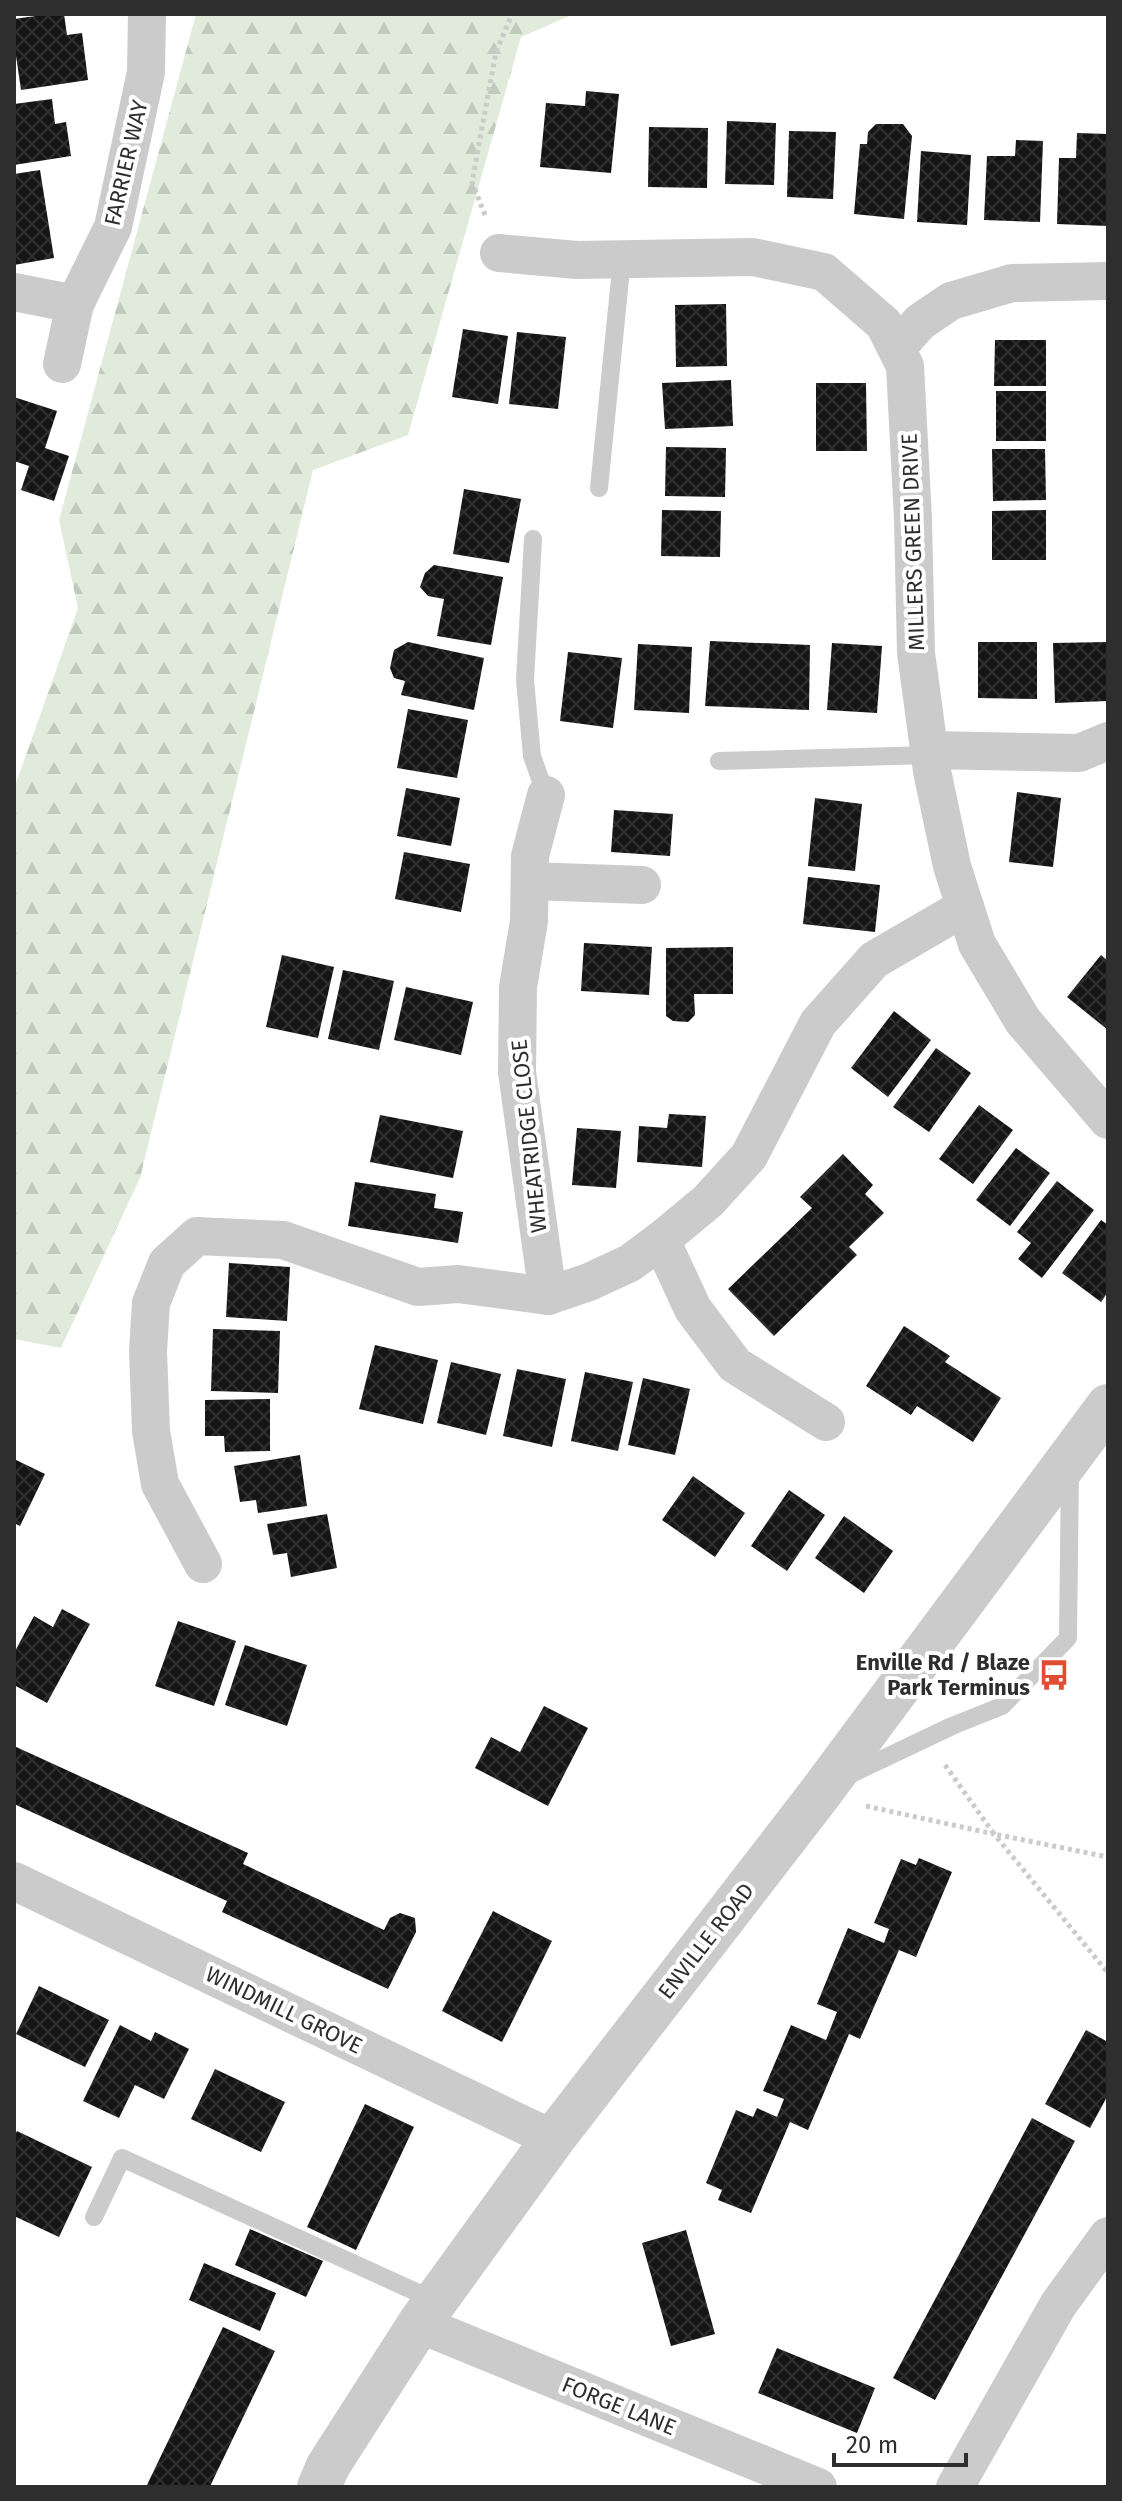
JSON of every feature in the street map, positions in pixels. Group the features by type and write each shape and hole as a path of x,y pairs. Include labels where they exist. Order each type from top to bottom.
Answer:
{"street":[{"name":"FARRIER WAY","path":"62,364 75,304 113,227 146,72 147,14"},
{"name":"MILLERS GREEN DRIVE","path":"499,253 577,260 753,257 824,272 884,324 905,366 916,653 930,753 952,866 977,944 1023,1021 1108,1120"},
{"path":"897,348 920,322 951,301 1012,283 1108,281"},
{"path":"14,292 75,304"},
{"path":"930,753 1079,753 1108,741"},
{"name":"WHEATRIDGE CLOSE","path":"546,795 530,856 529,921 518,987 517,1072 548,1296"},
{"path":"530,881 642,885"},
{"path":"203,1564 160,1484 151,1431 148,1351 151,1303 167,1263 197,1236 283,1240 418,1287 458,1284 548,1296 589,1282 630,1263 661,1240 708,1201 749,1156 818,1023 874,960 965,907"},
{"path":"661,1240 693,1309 735,1365 826,1422"},
{"name":"ENVILLE ROAD","path":"319,2487 328,2466 428,2313 553,2139 818,1796 1108,1406"},
{"name":"WINDMILL GROVE","path":"14,1881 553,2139"},
{"path":"955,2487 1058,2305 1108,2236"},
{"name":"FORGE LANE","path":"428,2313 818,2487"}],"lane":[{"path":"599,488 622,259"},
{"path":"533,539 525,680 532,756 546,795"},
{"path":"719,761 930,753"},
{"path":"818,1796 855,1771 1002,1706 1068,1638 1070,1458"},
{"path":"94,2217 122,2158 428,2313"}],"path":[{"path":"499,253 472,182 496,52 512,14"},
{"path":"926,1739 994,1834 1108,1973"},
{"path":"818,1796 1108,1857"}],"green space":[{"path":"196,14 574,14 521,37 408,435 313,470 140,1178 61,1348 14,1339 14,789 78,608 59,520"}],"building":[{"path":"64,14 67,35 82,33 88,80 21,90 14,19"},
{"path":"586,91 619,94 611,173 540,167 546,103 585,106"},
{"path":"52,99 55,124 66,122 71,156 14,165 14,104"},
{"path":"727,121 776,123 774,185 725,184"},
{"path":"876,124 903,124 912,136 904,219 854,214 860,144 867,144 868,132"},
{"path":"649,127 708,128 707,188 648,187"},
{"path":"789,131 836,132 833,199 787,197"},
{"path":"1077,133 1108,134 1107,226 1057,224 1059,158 1076,158"},
{"path":"1016,140 1043,141 1040,222 984,220 987,156 1015,156"},
{"path":"921,151 971,155 967,225 917,222"},
{"path":"40,170 54,258 14,265 14,174"},
{"path":"726,304 727,366 676,367 675,305"},
{"path":"463,329 508,336 498,404 452,397"},
{"path":"517,332 566,337 558,409 509,404"},
{"path":"995,340 1046,340 1046,386 994,386"},
{"path":"731,380 733,426 665,429 662,383"},
{"path":"816,383 866,383 867,451 816,451"},
{"path":"996,391 1046,391 1046,441 996,441"},
{"path":"14,397 57,411 45,448 69,456 54,501 21,490 29,466 14,461"},
{"path":"666,447 726,448 725,497 665,496"},
{"path":"992,449 1045,449 1046,500 993,501"},
{"path":"464,489 521,499 509,563 453,554"},
{"path":"662,510 721,511 720,557 661,556"},
{"path":"1046,510 1046,560 992,560 992,511"},
{"path":"434,565 503,577 491,645 437,636 444,599 428,596 420,587 425,573"},
{"path":"710,641 810,645 809,710 705,706"},
{"path":"408,642 484,658 474,710 401,695 405,681 394,678 390,668 394,650"},
{"path":"978,642 1037,642 1037,699 978,698"},
{"path":"1108,642 1108,701 1055,703 1053,643"},
{"path":"832,643 882,646 877,713 827,710"},
{"path":"638,644 692,647 689,713 634,710"},
{"path":"568,652 622,658 613,728 560,721"},
{"path":"408,709 468,720 457,778 397,768"},
{"path":"406,788 460,798 451,846 397,836"},
{"path":"1017,792 1061,798 1053,867 1009,862"},
{"path":"815,798 862,804 855,871 808,866"},
{"path":"614,810 673,814 670,856 611,852"},
{"path":"404,852 470,864 461,912 395,899"},
{"path":"808,877 880,885 875,932 803,924"},
{"path":"584,943 652,947 649,995 581,991"},
{"path":"733,947 733,994 694,994 695,1015 688,1022 673,1021 666,1016 666,948"},
{"path":"282,955 334,967 318,1038 266,1027"},
{"path":"1101,955 1108,961 1108,1030 1067,997"},
{"path":"343,970 394,981 379,1050 328,1039"},
{"path":"406,987 473,1002 461,1055 394,1040"},
{"path":"894,1011 931,1040 888,1097 851,1068"},
{"path":"936,1048 971,1073 929,1132 893,1107"},
{"path":"979,1105 1013,1130 973,1184 939,1159"},
{"path":"669,1114 706,1116 702,1167 637,1162 639,1126 667,1128"},
{"path":"380,1115 463,1131 453,1178 370,1162"},
{"path":"577,1128 621,1131 616,1188 572,1185"},
{"path":"1016,1148 1050,1173 1010,1226 976,1200"},
{"path":"843,1154 873,1185 865,1194 884,1213 849,1247 857,1255 774,1336 728,1289 812,1208 800,1197"},
{"path":"1057,1181 1094,1210 1042,1278 1018,1259 1031,1243 1017,1232"},
{"path":"355,1182 436,1194 434,1208 463,1212 458,1243 348,1226"},
{"path":"1101,1220 1108,1225 1108,1292 1101,1302 1062,1273"},
{"path":"229,1263 290,1267 287,1321 226,1317"},
{"path":"904,1326 950,1356 945,1362 1001,1398 973,1442 917,1406 911,1415 866,1386"},
{"path":"213,1329 280,1331 278,1393 211,1391"},
{"path":"375,1345 438,1360 423,1424 359,1409"},
{"path":"451,1362 501,1374 486,1435 437,1423"},
{"path":"517,1369 566,1379 552,1447 503,1436"},
{"path":"585,1372 633,1382 618,1451 571,1441"},
{"path":"643,1378 690,1389 675,1455 628,1445"},
{"path":"270,1399 270,1451 225,1452 224,1436 205,1436 205,1400"},
{"path":"300,1455 307,1506 258,1513 256,1500 240,1502 234,1466"},
{"path":"14,1459 45,1474 20,1526 14,1523"},
{"path":"693,1476 745,1513 715,1557 662,1520"},
{"path":"789,1490 825,1515 787,1571 751,1546"},
{"path":"327,1514 337,1568 291,1577 287,1553 273,1555 267,1524"},
{"path":"844,1516 893,1551 864,1593 815,1558"},
{"path":"62,1609 90,1624 47,1703 14,1685 14,1653 34,1616 53,1627"},
{"path":"178,1621 236,1641 214,1706 155,1686"},
{"path":"245,1645 307,1665 287,1726 225,1705"},
{"path":"544,1706 588,1728 548,1806 475,1768 491,1737 520,1752"},
{"path":"14,1746 248,1853 243,1864 384,1930 390,1918 400,1913 415,1918 416,1932 388,1989 222,1912 227,1901 14,1804"},
{"path":"919,1858 952,1872 916,1957 899,1950 860,2039 849,2034 808,2130 790,2122 751,2213 718,2200 722,2190 706,2183 736,2110 753,2117 757,2108 777,2117 784,2099 763,2091 791,2025 826,2040 837,2012 817,2004 848,1928 884,1943 889,1929 874,1923 901,1859 916,1865"},
{"path":"493,1911 552,1941 502,2042 442,2011"},
{"path":"39,1986 109,2020 85,2067 16,2034"},
{"path":"120,2025 151,2041 155,2032 189,2049 164,2099 135,2085 119,2118 83,2101"},
{"path":"1086,2030 1108,2042 1108,2095 1090,2128 1045,2104"},
{"path":"215,2069 285,2102 261,2152 191,2119"},
{"path":"365,2104 414,2127 356,2250 307,2227"},
{"path":"1032,2118 1075,2141 935,2400 893,2378"},
{"path":"17,2131 92,2167 59,2237 14,2216 14,2137"},
{"path":"250,2229 323,2261 306,2297 235,2265"},
{"path":"686,2230 715,2334 671,2346 642,2243"},
{"path":"204,2263 276,2293 260,2331 189,2300"},
{"path":"223,2327 275,2351 210,2487 146,2487"},
{"path":"777,2348 875,2388 857,2433 758,2393"}],"place":[{"name":"Enville Rd / Blaze Park Terminus","path":"1054,1675"}]}
